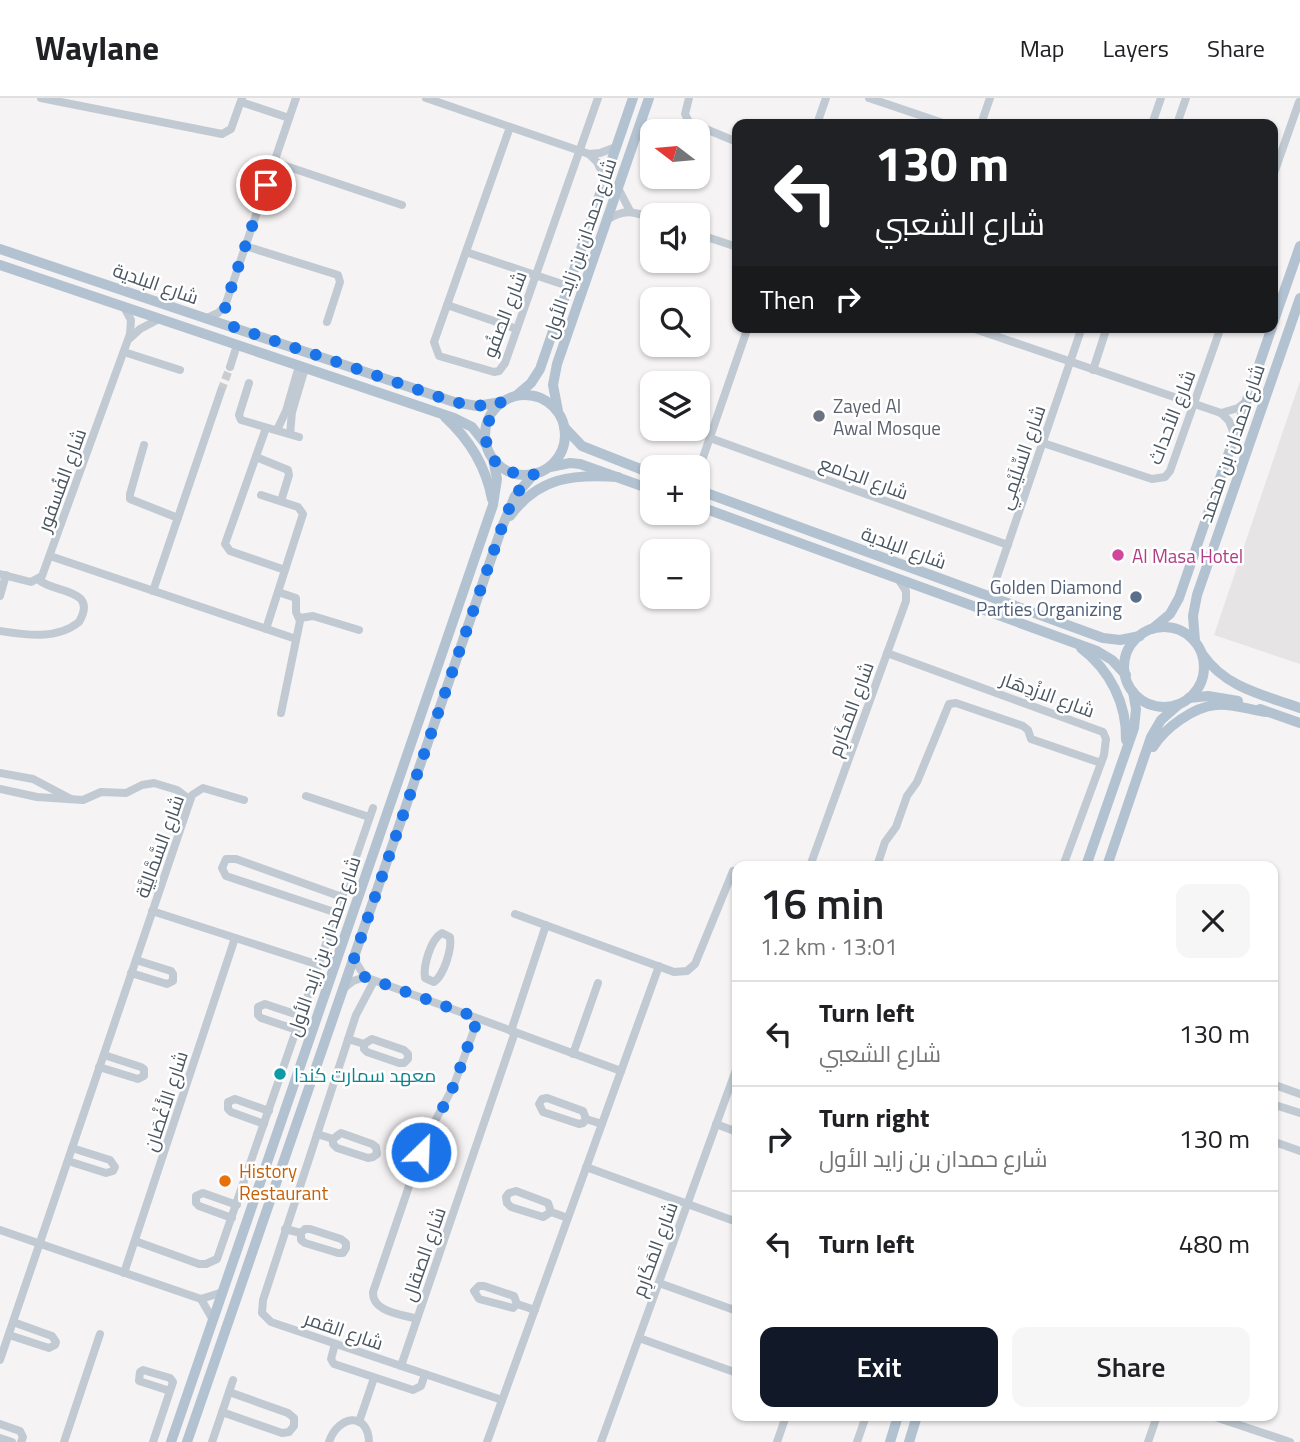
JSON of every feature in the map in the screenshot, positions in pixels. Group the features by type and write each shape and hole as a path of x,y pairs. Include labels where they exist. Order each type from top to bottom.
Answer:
{"main road":[{"name":"شارع حمدان بن زايد الأول","path":"517,395 531,383 540,369 633,98"},
{"name":"شارع حمدان بن زايد الأول","path":"558,411 554,396 555,374 649,98"},
{"name":"شارع حمدان بن محمد","path":"1278,310 1300,246"},
{"name":"شارع البلدية","path":"0,249 454,402 477,406 501,402"},
{"name":"شارع البلدية","path":"0,265 442,414 472,426 486,446"},
{"name":"شارع حمدان بن محمد","path":"1195,641 1192,616 1197,595 1300,301"},
{"name":"شارع حمدان بن محمد","path":"1152,629 1170,614 1179,598 1270,333"},
{"path":"547,468 562,450 564,428 558,411 544,399 526,394 501,402 487,422 486,446 493,459 507,471 525,475 534,474 559,464 580,464 640,485"},
{"path":"442,414 459,432 477,459 488,480 493,505"},
{"path":"564,428 582,446 640,469"},
{"name":"شارع حمدان بن زايد الأول","path":"171,1442 493,505 497,479 493,459"},
{"name":"شارع حمدان بن زايد الأول","path":"187,1442 502,527 514,496 534,474"},
{"path":"502,527 526,497 549,484 574,476 618,477"},
{"name":"شارع البلدية","path":"710,494 1103,638 1140,636"},
{"name":"شارع البلدية","path":"710,510 1073,642 1105,655 1126,675"},
{"path":"1088,861 1135,717 1132,690 1126,675 1126,657 1140,636 1162,627 1180,630 1195,641 1216,671 1229,682 1300,708"},
{"path":"1073,642 1098,662 1108,676 1124,712 1126,749"},
{"path":"1109,861 1155,728 1166,714 1186,700 1201,682 1204,673 1202,653"},
{"path":"1132,690 1140,698 1160,706 1208,695 1228,698 1300,723"},
{"path":"1142,764 1166,730 1200,710 1218,704 1266,712"},
{"path":"890,1442 896,1421"},
{"path":"909,1442 916,1421"}],"street":[{"path":"41,98 222,134 231,129 241,100 289,118"},
{"path":"234,327 226,315 225,306 296,98"},
{"path":"426,98 589,154 616,147"},
{"name":"شارع الصفُو","path":"510,127 434,342 439,356 494,372 499,371 505,363 598,98"},
{"path":"689,98 685,114 689,122 732,140"},
{"path":"819,119 826,98"},
{"path":"869,98 931,119"},
{"path":"983,119 990,98"},
{"path":"1154,119 1161,98"},
{"path":"1179,119 1186,98"},
{"path":"1278,162 1300,102 1288,98"},
{"path":"589,154 605,177"},
{"path":"274,162 402,205"},
{"path":"618,188 630,211"},
{"path":"607,220 630,211 640,214"},
{"path":"710,238 732,245"},
{"path":"245,246 338,275 340,282 327,322"},
{"path":"466,252 568,286"},
{"path":"447,305 517,330"},
{"path":"204,318 214,316 225,306"},
{"name":"شارع الفُسفور","path":"39,580 129,339 131,320 124,307"},
{"path":"129,339 140,329 159,319"},
{"path":"710,438 746,333"},
{"path":"986,333 1221,413 1232,425 1235,436"},
{"name":"شارع السِّلَيْمِي","path":"990,597 1080,333"},
{"path":"1093,370 1105,333"},
{"name":"شارع الأحداث","path":"1043,443 1152,479 1161,479 1170,471 1218,333"},
{"path":"230,367 237,345"},
{"path":"124,352 180,370"},
{"path":"277,430 302,367"},
{"path":"290,434 302,367"},
{"path":"249,383 239,417 242,421 299,437"},
{"path":"153,591 221,391"},
{"path":"1221,413 1237,408 1247,401"},
{"path":"266,428 226,547 230,551 285,570"},
{"name":"شارع الجامع","path":"710,438 1008,545"},
{"path":"144,445 130,499 178,518"},
{"path":"256,457 284,466 288,470 281,502"},
{"path":"261,495 298,507 303,514 266,629"},
{"path":"50,556 296,639"},
{"path":"0,596 3,575 31,582 39,580 46,585 71,592 80,598 84,607 79,622 66,630 41,635 0,631"},
{"path":"897,579 904,586 906,601"},
{"path":"906,601 913,594 927,589"},
{"path":"278,592 296,598 296,612 300,618 281,713"},
{"name":"شارع المَكَارِم","path":"812,861 906,601"},
{"path":"300,618 313,616 359,630"},
{"name":"شارع الازْدِهَار","path":"887,653 1099,729 1106,739 1101,763 1065,861"},
{"path":"879,861 885,842 896,827 906,796 917,782 946,708 951,703 1023,726 1028,730 1031,739 1101,763"},
{"path":"0,773 33,779 71,799"},
{"path":"0,789 37,797 83,800 105,792 126,793 142,785 154,783 177,790 190,800"},
{"name":"شارع السَّمَّالِيَّة","path":"0,1360 190,800 195,791 203,788 244,800"},
{"path":"306,796 369,817"},
{"path":"135,1241 206,1264 217,1258 373,808"},
{"path":"337,913 226,876 223,863 226,859 236,859 342,897"},
{"path":"515,914 678,973 692,967 732,873"},
{"path":"152,911 319,965"},
{"path":"330,933 349,924"},
{"name":"شارع الصقال","path":"401,1366 546,925"},
{"path":"330,933 340,950"},
{"path":"440,934 445,934 450,937 451,943 440,977 434,982 429,981 424,972 434,940 440,934"},
{"name":"شارع الأَغْصَان","path":"124,1273 235,938"},
{"path":"354,958 369,979"},
{"path":"131,973 167,984 173,981 171,971 135,960"},
{"path":"487,1442 659,966"},
{"path":"344,988 353,981 369,979 621,1071"},
{"name":"شارع القمر","path":"369,979 285,1229 263,1300 262,1313 271,1322 502,1400"},
{"path":"423,999 429,981"},
{"path":"573,1054 598,983"},
{"path":"297,1030 261,1018 258,1015 258,1007 265,1004 301,1016"},
{"path":"417,1320 379,1307 372,1295 424,1142 451,1093 478,1018"},
{"path":"348,1039 364,1044 372,1039 404,1050 408,1059 399,1063 367,1052 364,1044"},
{"path":"99,1068 138,1079 144,1076 144,1069 141,1067 104,1055"},
{"name":"شارع المَكَارِم","path":"601,1442 732,1081"},
{"path":"1278,1086 1300,1094"},
{"path":"547,1098 583,1111 586,1119 579,1124 543,1112 539,1104 542,1099 547,1098"},
{"path":"264,1124 231,1112 227,1106 228,1102 235,1099 269,1111"},
{"path":"1278,1107 1300,1114"},
{"path":"586,1119 602,1124"},
{"path":"716,1124 732,1130"},
{"path":"341,1133 372,1144 376,1147 377,1154 368,1158 337,1148 333,1139 341,1133"},
{"path":"317,1134 333,1139"},
{"path":"1278,1143 1300,1151"},
{"path":"68,1161 106,1174 115,1167 110,1160 72,1148"},
{"path":"586,1167 732,1220"},
{"path":"516,1191 548,1203 551,1212 543,1217 511,1207 506,1197 516,1191"},
{"path":"232,1217 199,1206 196,1196 203,1193 237,1205"},
{"path":"551,1212 568,1218"},
{"path":"285,1229 301,1233"},
{"path":"310,1229 341,1239 346,1243 346,1248 343,1253 338,1253 305,1243 301,1240 301,1233 310,1229"},
{"path":"0,1230 201,1299 223,1292"},
{"path":"659,1283 732,1309"},
{"path":"484,1286 511,1295 516,1298 516,1304 510,1309 479,1299 474,1294 475,1289 484,1286"},
{"path":"201,1299 213,1320"},
{"path":"516,1304 535,1310"},
{"path":"9,1335 49,1348 56,1342 52,1336 13,1322"},
{"path":"64,1442 100,1334"},
{"path":"639,1338 732,1371"},
{"path":"335,1344 332,1363 374,1378 413,1390 421,1386 425,1374"},
{"path":"359,1422 374,1378"},
{"path":"212,1442 233,1380"},
{"path":"153,1442 170,1391"},
{"path":"222,1412 282,1433 289,1432 294,1426 294,1418 288,1413 229,1392"},
{"path":"329,1442 339,1424 346,1421 359,1422 368,1432 369,1442"},
{"path":"777,1442 784,1421"},
{"path":"857,1442 864,1421"},
{"path":"1148,1442 1155,1421"},
{"path":"1227,1421 1290,1442"},
{"path":"0,1424 20,1431 23,1437 21,1442"},
{"path":"0,1438 12,1442"}],"shaded area":[{"path":"1300,381 1300,664 1214,635"}],"tunnel":[{"path":"221,391 230,367"}],"place":[{"name":"Zayed Al Awal Mosque","path":"819,416"},
{"name":"Al Masa Hotel","path":"1118,555"},
{"name":"Golden Diamond Parties Organizing","path":"1136,597"},
{"name":"معهد سمارت كندا","path":"280,1074"},
{"name":"History Restaurant","path":"225,1181"}],"route":[{"path":"266,185 225,306 228,320 234,327 454,402 477,406 501,402 487,422 485,434 489,453 507,471 534,474 514,496 502,527 354,958 365,977 478,1018 454,1085 421,1152"}]}
